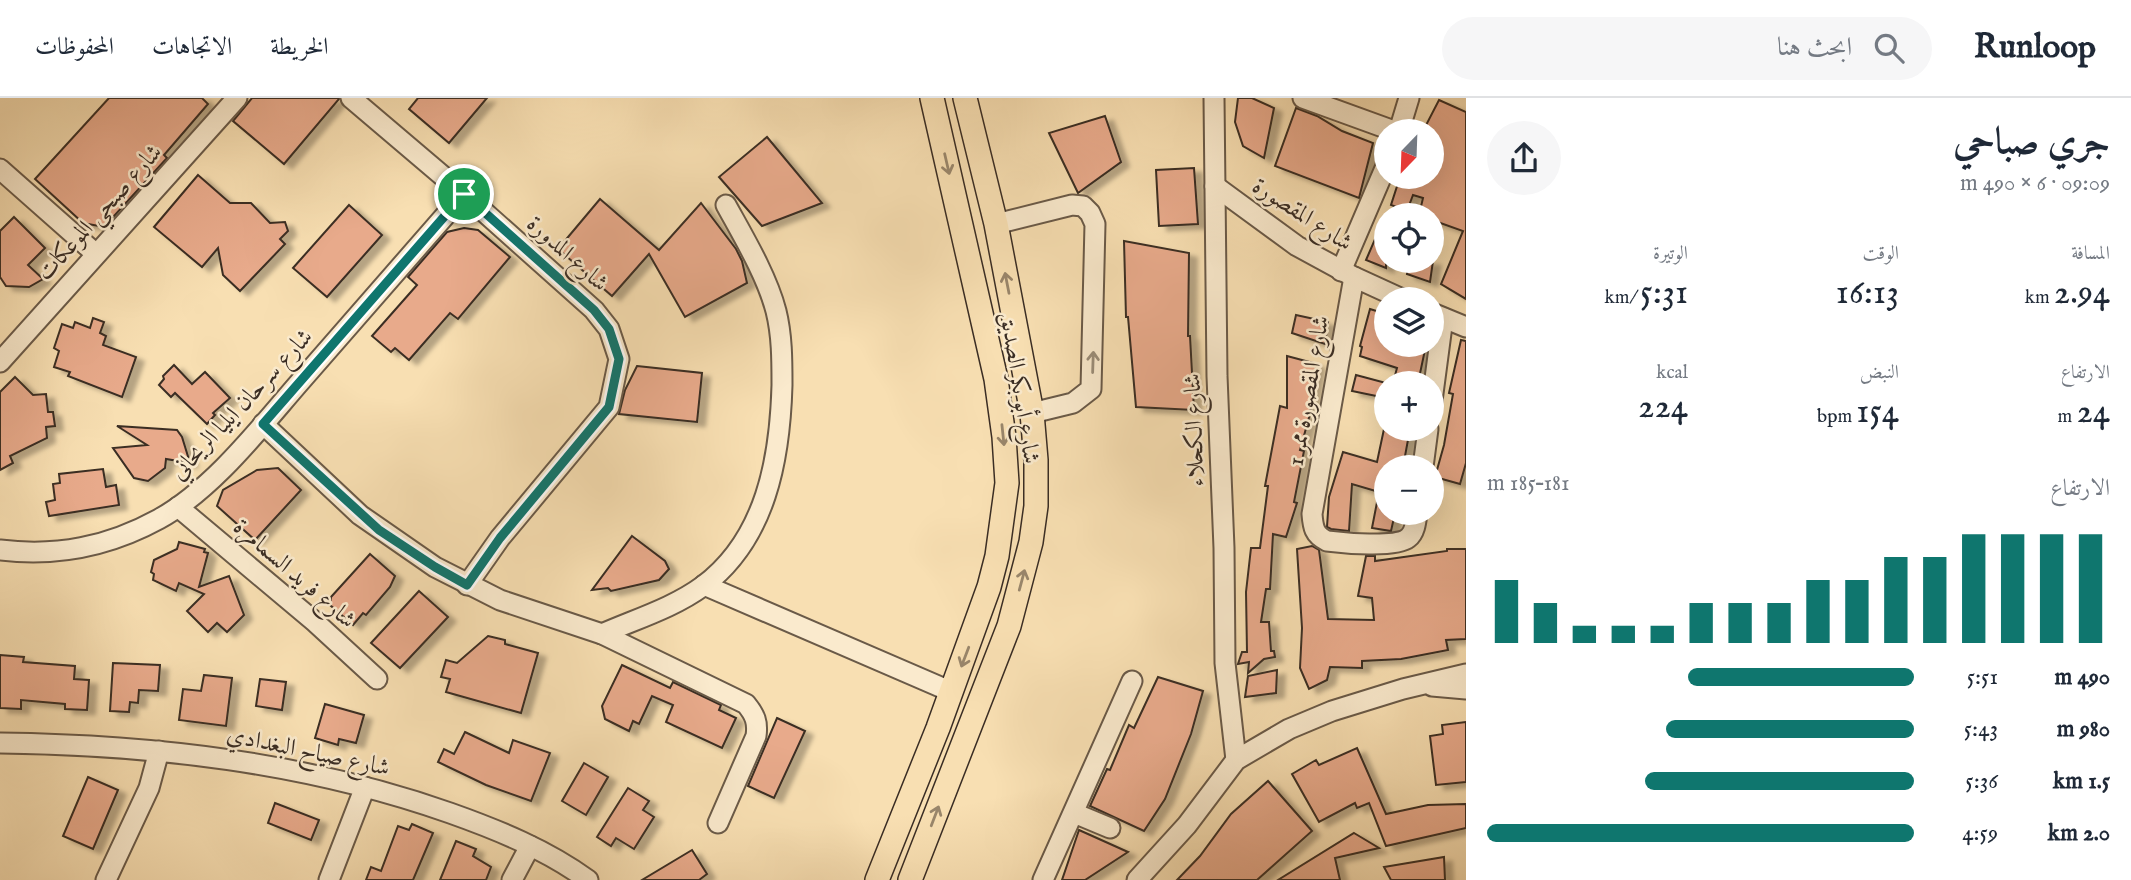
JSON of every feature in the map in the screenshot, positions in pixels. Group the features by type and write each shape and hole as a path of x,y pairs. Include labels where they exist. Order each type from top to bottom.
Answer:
{"main road":[{"name":"شارع أبو بكر الصديق","path":"877,880 972,638 995,566 1007,483 996,379 932,98"},
{"name":"شارع أبو بكر الصديق","path":"910,880 1009,626 1023,578 1036,506 1032,413 996,224 965,98"}],"street":[{"name":"شارع صبحي الموعكات","path":"0,362 95,253 237,98"},
{"name":"شارع المدورة","path":"351,98 594,310 609,329 619,359 609,407 500,538 467,585"},
{"name":"شارع الكحلاء","path":"1214,98 1225,663 1236,760"},
{"path":"1303,98 1374,123"},
{"path":"1401,119 1409,98"},
{"path":"0,169 95,253"},
{"name":"شارع المقصورة","path":"1215,186 1297,246 1376,287"},
{"name":"شارع المقصورة ممر 1","path":"1378,189 1347,274 1312,514 1313,527 1316,533 1327,541 1389,544 1408,539 1414,525"},
{"name":"شارع سرحان ايليا الريحاني","path":"0,550 45,554 86,548 142,528 178,507 205,484 263,424 464,194"},
{"path":"602,634 669,606 704,585 734,555 755,523 768,493 774,468 781,406 781,337 775,308 726,205"},
{"path":"996,224 1072,205 1083,206 1095,224 1091,389 1073,403 1032,413"},
{"path":"1444,318 1466,327"},
{"path":"263,424 369,523 467,585 517,607 602,634 740,700 755,716 756,736 718,822"},
{"name":"شارع فريد السمامرة","path":"178,507 377,679"},
{"path":"704,585 952,692"},
{"path":"1137,880 1187,825 1236,760 1289,729 1365,699 1420,684 1464,677"},
{"path":"1042,880 1132,681"},
{"name":"شارع صياح البغدادي","path":"0,743 159,751 271,766 365,787 463,818 530,846 588,880"},
{"path":"106,880 149,788 159,751"},
{"path":"329,880 365,787"},
{"path":"1074,813 1110,828"},
{"path":"512,880 530,846"}],"building":[{"path":"109,98 202,98 208,104 164,155 167,158 104,227 83,223 35,179"},
{"path":"252,98 339,99 284,164 233,121"},
{"path":"418,98 487,98 449,143 409,109"},
{"path":"1238,98 1252,98 1274,108 1264,158 1243,146 1235,122"},
{"path":"1439,100 1466,112 1466,299 1441,284 1463,231 1444,224 1444,203 1422,203 1423,198 1413,195 1410,203 1392,203 1396,189 1444,189 1444,119 1429,119"},
{"path":"1296,108 1373,143 1359,198 1275,166"},
{"path":"1105,116 1121,162 1078,193 1049,133"},
{"path":"767,137 822,203 762,226 719,177"},
{"path":"1194,168 1198,224 1159,226 1156,170"},
{"path":"198,175 230,203 251,203 270,223 285,222 288,231 280,239 285,244 240,291 223,275 218,248 202,267 154,227"},
{"path":"600,199 659,250 701,203 736,249 747,283 685,317 649,254 612,296 558,249"},
{"path":"349,205 382,235 327,297 293,268"},
{"path":"14,217 45,248 28,265 43,279 29,287 6,286 0,277 0,231"},
{"path":"464,228 478,230 510,257 458,319 450,313 409,360 395,348 391,352 372,336 417,285 408,277 447,232"},
{"path":"1124,241 1189,253 1188,336 1194,410 1136,407 1126,317"},
{"path":"1374,242 1374,263 1366,260"},
{"path":"1431,273 1430,282 1407,274"},
{"path":"1370,309 1374,310 1374,357 1423,357 1421,371 1396,371 1397,368 1360,356"},
{"path":"1296,315 1328,322 1325,344 1292,333"},
{"path":"93,318 104,322 100,333 106,336 103,345 136,357 122,397 68,376 70,372 54,367 59,351 54,348 62,324 73,328 75,322 90,328"},
{"path":"1461,340 1466,341 1466,463 1460,484 1444,480 1444,455 1441,455 1453,394 1449,393"},
{"path":"1287,356 1317,364 1310,414 1300,450 1304,451 1294,502 1297,503 1286,537 1273,534 1270,589 1266,589 1261,622 1269,622 1271,651 1274,651 1275,657 1264,659 1248,673 1249,662 1238,664 1242,652 1247,652 1246,592 1251,548 1260,548 1268,486 1265,486 1280,406 1287,408"},
{"path":"174,365 192,384 205,372 230,398 213,413 215,415 207,424 175,393 171,397 159,385 164,379 163,376"},
{"path":"637,366 702,373 697,422 619,414 625,390"},
{"path":"1356,375 1374,380 1374,396 1352,391"},
{"path":"15,377 33,395 46,394 48,412 53,412 55,426 46,427 47,438 10,456 13,463 0,470 0,392"},
{"path":"117,426 177,430 190,463 166,459 165,468 148,481 134,478 113,448 147,445"},
{"path":"1381,441 1408,441 1405,455 1378,455"},
{"path":"1343,452 1374,461 1374,491 1352,484 1349,531 1327,527 1329,497"},
{"path":"278,468 301,490 255,540 217,506 223,490 257,470"},
{"path":"103,469 106,487 116,485 119,505 49,516 46,502 55,500 53,484 60,483 59,474"},
{"path":"1374,518 1374,525 1392,525 1391,531 1372,528"},
{"path":"632,536 665,561 669,569 659,580 611,591 608,588 592,590"},
{"path":"179,542 205,549 204,552 208,553 199,587 229,576 244,615 227,632 217,623 208,632 187,611 204,594 179,583 176,591 153,580 154,574 151,572 154,560 177,549"},
{"path":"1312,546 1319,550 1328,619 1374,620 1372,598 1358,596 1366,556 1375,556 1375,561 1447,549 1466,549 1466,639 1446,640 1448,650 1401,659 1362,661 1362,668 1330,667 1327,680 1309,689 1300,668 1302,628 1297,549"},
{"path":"370,554 395,576 390,587 366,615 363,613 353,625 330,605 331,597"},
{"path":"419,591 448,617 400,668 371,643"},
{"path":"488,636 505,640 505,644 538,653 521,713 446,692 450,679 441,677 446,660 457,663"},
{"path":"0,655 24,657 23,662 75,666 74,679 89,680 87,710 65,709 65,704 21,700 21,709 0,708"},
{"path":"113,663 160,665 158,691 139,690 138,703 130,702 129,712 110,711"},
{"path":"622,665 670,688 673,682 721,705 719,710 736,718 722,748 666,722 673,705 652,696 639,724 633,721 629,731 605,719 602,706"},
{"path":"1277,670 1276,693 1245,697 1248,676"},
{"path":"204,675 232,678 226,726 179,720 183,689 201,691"},
{"path":"1158,677 1203,691 1191,734 1165,799 1144,831 1090,806 1107,769 1110,770 1129,725 1134,728"},
{"path":"260,679 286,682 282,710 256,706"},
{"path":"325,704 364,715 356,743 339,739 338,745 315,738"},
{"path":"777,718 805,731 774,798 748,786"},
{"path":"1466,722 1466,782 1436,785 1430,736 1443,734 1442,725"},
{"path":"465,732 509,753 513,740 550,753 531,801 486,785 438,762 444,749 454,754"},
{"path":"1357,748 1386,814 1428,805 1466,804 1466,828 1386,846 1369,803 1357,808 1355,803 1319,822 1292,774 1316,760 1319,765"},
{"path":"584,763 608,777 586,815 562,801"},
{"path":"88,777 118,790 93,849 63,836"},
{"path":"1268,781 1312,831 1257,880 1177,880 1200,856 1231,814"},
{"path":"628,788 649,801 643,810 654,817 634,849 616,838 611,846 597,837"},
{"path":"275,803 319,820 311,840 268,823"},
{"path":"412,824 433,833 413,880 366,880 371,867 381,871 398,826 409,830"},
{"path":"1079,830 1128,852 1085,880 1062,880"},
{"path":"1354,833 1379,848 1335,858 1340,880 1278,880"},
{"path":"456,841 476,849 473,856 491,867 486,880 440,880"},
{"path":"692,850 707,874 699,880 642,880"},
{"path":"1444,857 1445,880 1391,880 1384,867"}],"route":[{"path":"464,194 594,310 609,329 619,359 609,407 500,538 467,585 379,530 263,424 464,194"}]}
